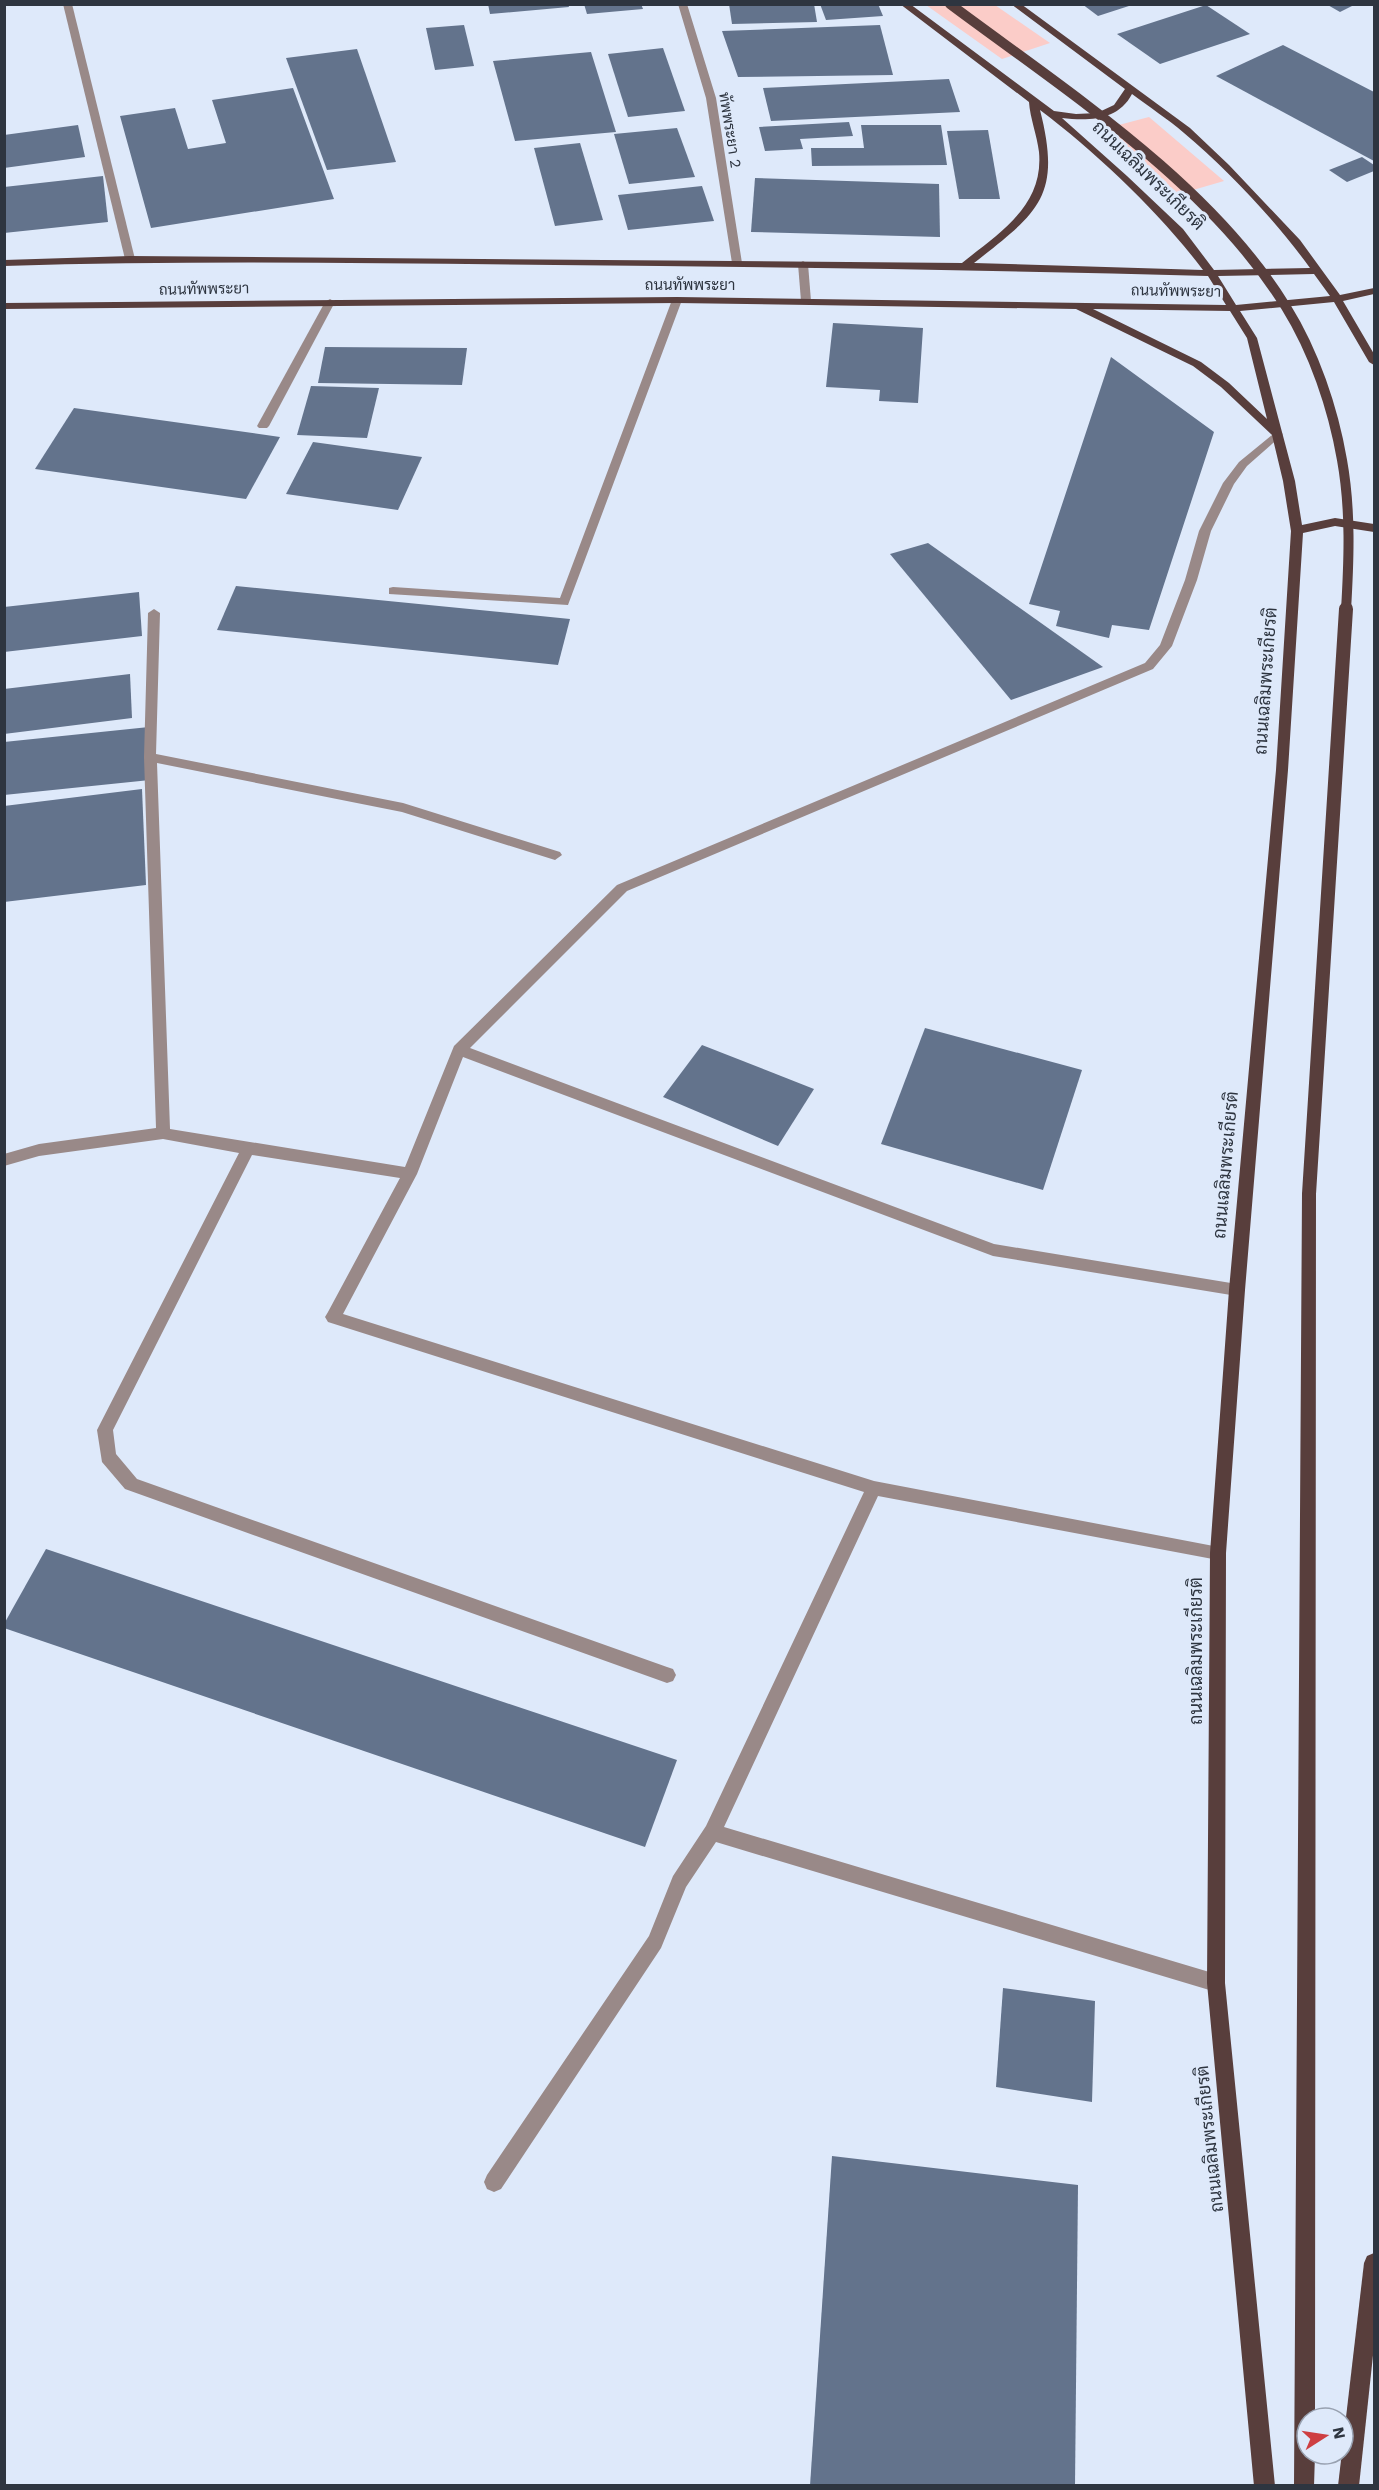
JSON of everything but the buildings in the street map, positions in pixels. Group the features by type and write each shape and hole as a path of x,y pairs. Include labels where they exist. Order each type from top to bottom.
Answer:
{"main road":[{"name":"ถนนเฉลิมพระเกียรติ","path":"904,4 1033,103 1051,114 1124,178 1179,231 1211,273 1252,338 1289,481 1297,531 1282,770 1237,1290 1218,1552 1216,1983 1265,2486"},
{"path":"950,4 1107,122 1188,191 1229,232 1271,283 1296,324 1318,374 1333,424 1345,479 1349,563 1309,1194 1304,2486"},
{"path":"1015,4 1131,87 1187,130 1226,166 1296,242 1337,299 1374,362"},
{"path":"1051,114 1084,118 1108,114 1124,103 1131,87"},
{"path":"964,266 1023,218 1042,189 1044,154 1033,103"},
{"name":"ถนนทัพพระยา","path":"4,263 130,259 737,263 1211,273 1317,271"},
{"name":"ถนนทัพพระยา","path":"4,306 677,300 1234,308 1337,299 1374,291"},
{"path":"1074,304 1197,364 1225,385 1277,434"},
{"path":"1297,531 1321,522 1351,522 1374,528"},
{"path":"1348,2486 1374,2263"}],"street":[{"path":"67,4 130,259"},
{"name":"ทัพพระยา 2","path":"682,4 711,98 737,263"},
{"path":"803,264 806,301"},
{"path":"393,591 564,602 677,300"},
{"path":"263,426 330,302"},
{"path":"1218,1552 874,1488 333,1317 410,1174 459,1050 622,888 1149,666 1166,646 1191,580 1205,531 1229,483 1243,464 1277,434"},
{"path":"154,613 150,757 163,1133"},
{"path":"150,757 403,808 555,855"},
{"path":"459,1050 993,1251 1237,1290"},
{"path":"4,1160 39,1150 163,1133 248,1149 410,1174"},
{"path":"248,1149 105,1430 108,1457 131,1484 667,1675"},
{"path":"494,2181 655,1941 679,1882 712,1832 874,1488"},
{"path":"712,1832 1216,1983"}],"shaded area":[{"path":"926,5 995,5 1050,43 1002,59"},
{"path":"1149,117 1224,181 1169,197 1096,131"}]}
